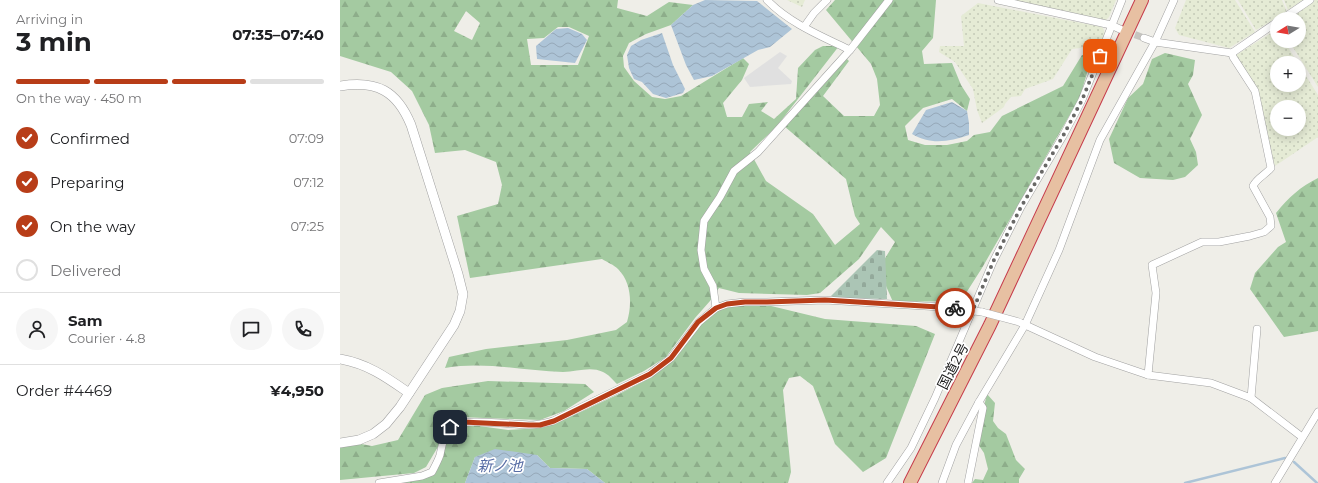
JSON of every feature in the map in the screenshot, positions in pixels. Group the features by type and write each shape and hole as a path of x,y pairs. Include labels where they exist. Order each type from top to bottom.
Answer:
{"highway":[{"name":"国道2号","path":"910,483 990,325 1142,0"}],"street":[{"path":"767,0 773,6 811,32 850,50"},
{"path":"804,27 814,13 827,0"},
{"path":"716,308 713,286 704,269 701,250 704,221 720,197 734,171 758,152 850,50 889,0"},
{"path":"998,0 1111,25 1122,30"},
{"path":"887,483 911,448 935,398 993,262 1021,207 1063,136 1082,100 1122,0"},
{"path":"942,483 956,445 1022,324 1059,250 1100,140 1155,42 1174,0"},
{"path":"1292,12 1310,0"},
{"path":"1144,38 1155,42 1232,53 1270,27"},
{"path":"1148,375 1156,293 1152,266 1202,242 1219,242 1250,236 1264,232 1270,226 1270,217 1253,186 1255,182 1271,168 1255,91 1232,53"},
{"path":"340,86 356,84 372,86 385,91 396,99 405,111 411,125 449,244 463,294 460,311 454,325 410,393 386,424 374,434 359,440 340,443"},
{"path":"379,483 422,476 432,472 440,455 446,433 450,427 456,424 472,422 540,425 554,421 650,374 671,358 698,322 716,308 727,304 745,302 825,300 933,306 982,312 1022,324 1095,357 1148,375 1211,383 1251,398 1302,437"},
{"path":"1251,398 1257,329"},
{"path":"340,359 353,362 380,373 410,393"},
{"path":"968,483 983,408 979,402"},
{"path":"1275,483 1318,412"}],"green space":[{"path":"340,0 618,0 617,8 647,16 669,2 693,5 671,25 646,34 629,43 623,56 624,67 634,81 652,97 665,99 681,96 743,58 749,64 742,80 723,103 727,117 742,117 749,104 768,102 761,111 774,119 796,99 798,68 815,50 823,46 839,46 777,126 750,152 766,181 813,214 835,245 860,224 855,216 846,179 784,126 846,58 849,61 823,96 844,116 874,116 880,105 877,79 871,64 826,10 835,0 936,0 933,38 922,51 924,64 952,63 961,85 970,99 967,111 952,99 923,108 905,126 908,140 925,145 947,145 967,141 974,135 990,132 1002,116 1063,86 1082,55 1092,56 1080,97 982,268 961,301 893,302 886,286 884,260 895,242 881,227 859,259 820,293 807,295 739,293 719,288 666,357 644,371 617,384 605,373 593,369 563,372 489,366 460,366 445,368 449,357 486,349 567,340 616,330 627,322 629,315 630,294 626,281 618,269 602,259 470,278 457,216 498,204 502,185 496,162 465,150 435,153 429,125 412,91 391,72 340,56","holes":["466,11 480,23 472,40 454,31","558,27 569,27 589,36 578,65 531,65 527,39 544,38"]},
{"path":"787,0 805,0 802,7"},
{"path":"1010,0 1116,0 1109,17 1105,21"},
{"path":"1186,0 1235,0 1255,32 1229,48 1179,35 1175,28"},
{"path":"1238,0 1282,0 1287,12 1270,12 1270,22 1256,30"},
{"path":"1284,0 1303,0 1288,10"},
{"path":"1315,0 1318,0 1318,87 1306,68 1306,56 1298,56 1293,48 1306,48 1306,12 1299,12"},
{"path":"978,3 1102,27 1105,35 1097,53 1088,47 1072,49 1053,79 1025,89 1021,96 1011,97 1004,107 982,123 977,110 973,89 955,62 939,52 940,46 964,46 961,16"},
{"path":"1270,33 1270,48 1288,48 1294,56 1270,56 1270,92 1306,92 1306,76 1318,95 1318,137 1275,166 1255,91 1233,57"},
{"path":"1165,53 1195,60 1193,75 1188,84 1202,115 1190,139 1196,152 1198,165 1185,177 1173,180 1140,178 1114,163 1109,139 1128,98 1143,84 1152,59"},
{"path":"1318,178 1318,331 1284,337 1250,289 1255,273 1278,247 1286,242 1276,213 1295,193"},
{"path":"877,250 885,251 887,299 835,298 831,296"},
{"path":"767,305 825,319 916,326 935,334 886,458 863,472 835,444 813,386 800,376 789,378 783,390 791,472 788,483 605,483 587,469 550,468 537,455 475,457 465,483 399,483 434,474 449,434 452,429 457,426 472,425 508,430 541,428 555,424 652,377 673,360 701,324 718,311 728,306"},
{"path":"488,381 585,384 594,392 564,411 540,420 459,417 445,421 439,445 426,467 414,473 340,480 340,440 372,446 398,440 425,395 442,388"},
{"path":"987,394 995,403 993,421 998,428 1006,434 1016,460 1025,469 1019,479 1019,483 972,483 975,479 983,480 988,469 984,453 978,444 982,414"}],"shaded area":[{"path":"780,52 787,56 778,68 792,81 791,84 750,87 744,78"}],"water":[{"path":"705,0 757,1 792,29 770,47 758,50 712,76 694,80 686,65 671,25 693,5"},
{"path":"568,28 582,34 587,40 575,63 537,59 536,46 556,29"},
{"path":"662,33 673,65 685,89 683,93 666,98 653,94 642,82 634,79 629,68 627,55 631,46 641,40"},
{"path":"952,102 967,111 969,135 947,141 933,141 926,140 912,134 926,110"},
{"name":"新ノ池","path":"495,449 537,455 550,468 587,469 605,483 465,483 475,457"}],"waterway":[{"path":"1185,483 1285,458"},
{"path":"1294,462 1317,483"}],"tunnel":[{"path":"1125,31 1144,38"}],"way so far":[{"path":"955,308 973,310 993,262 1021,207 1063,136 1082,100 1100,56"}],"route":[{"path":"450,427 463,422 540,425 554,421 650,374 671,358 698,322 716,308 727,304 745,302 825,300 955,308"}]}
